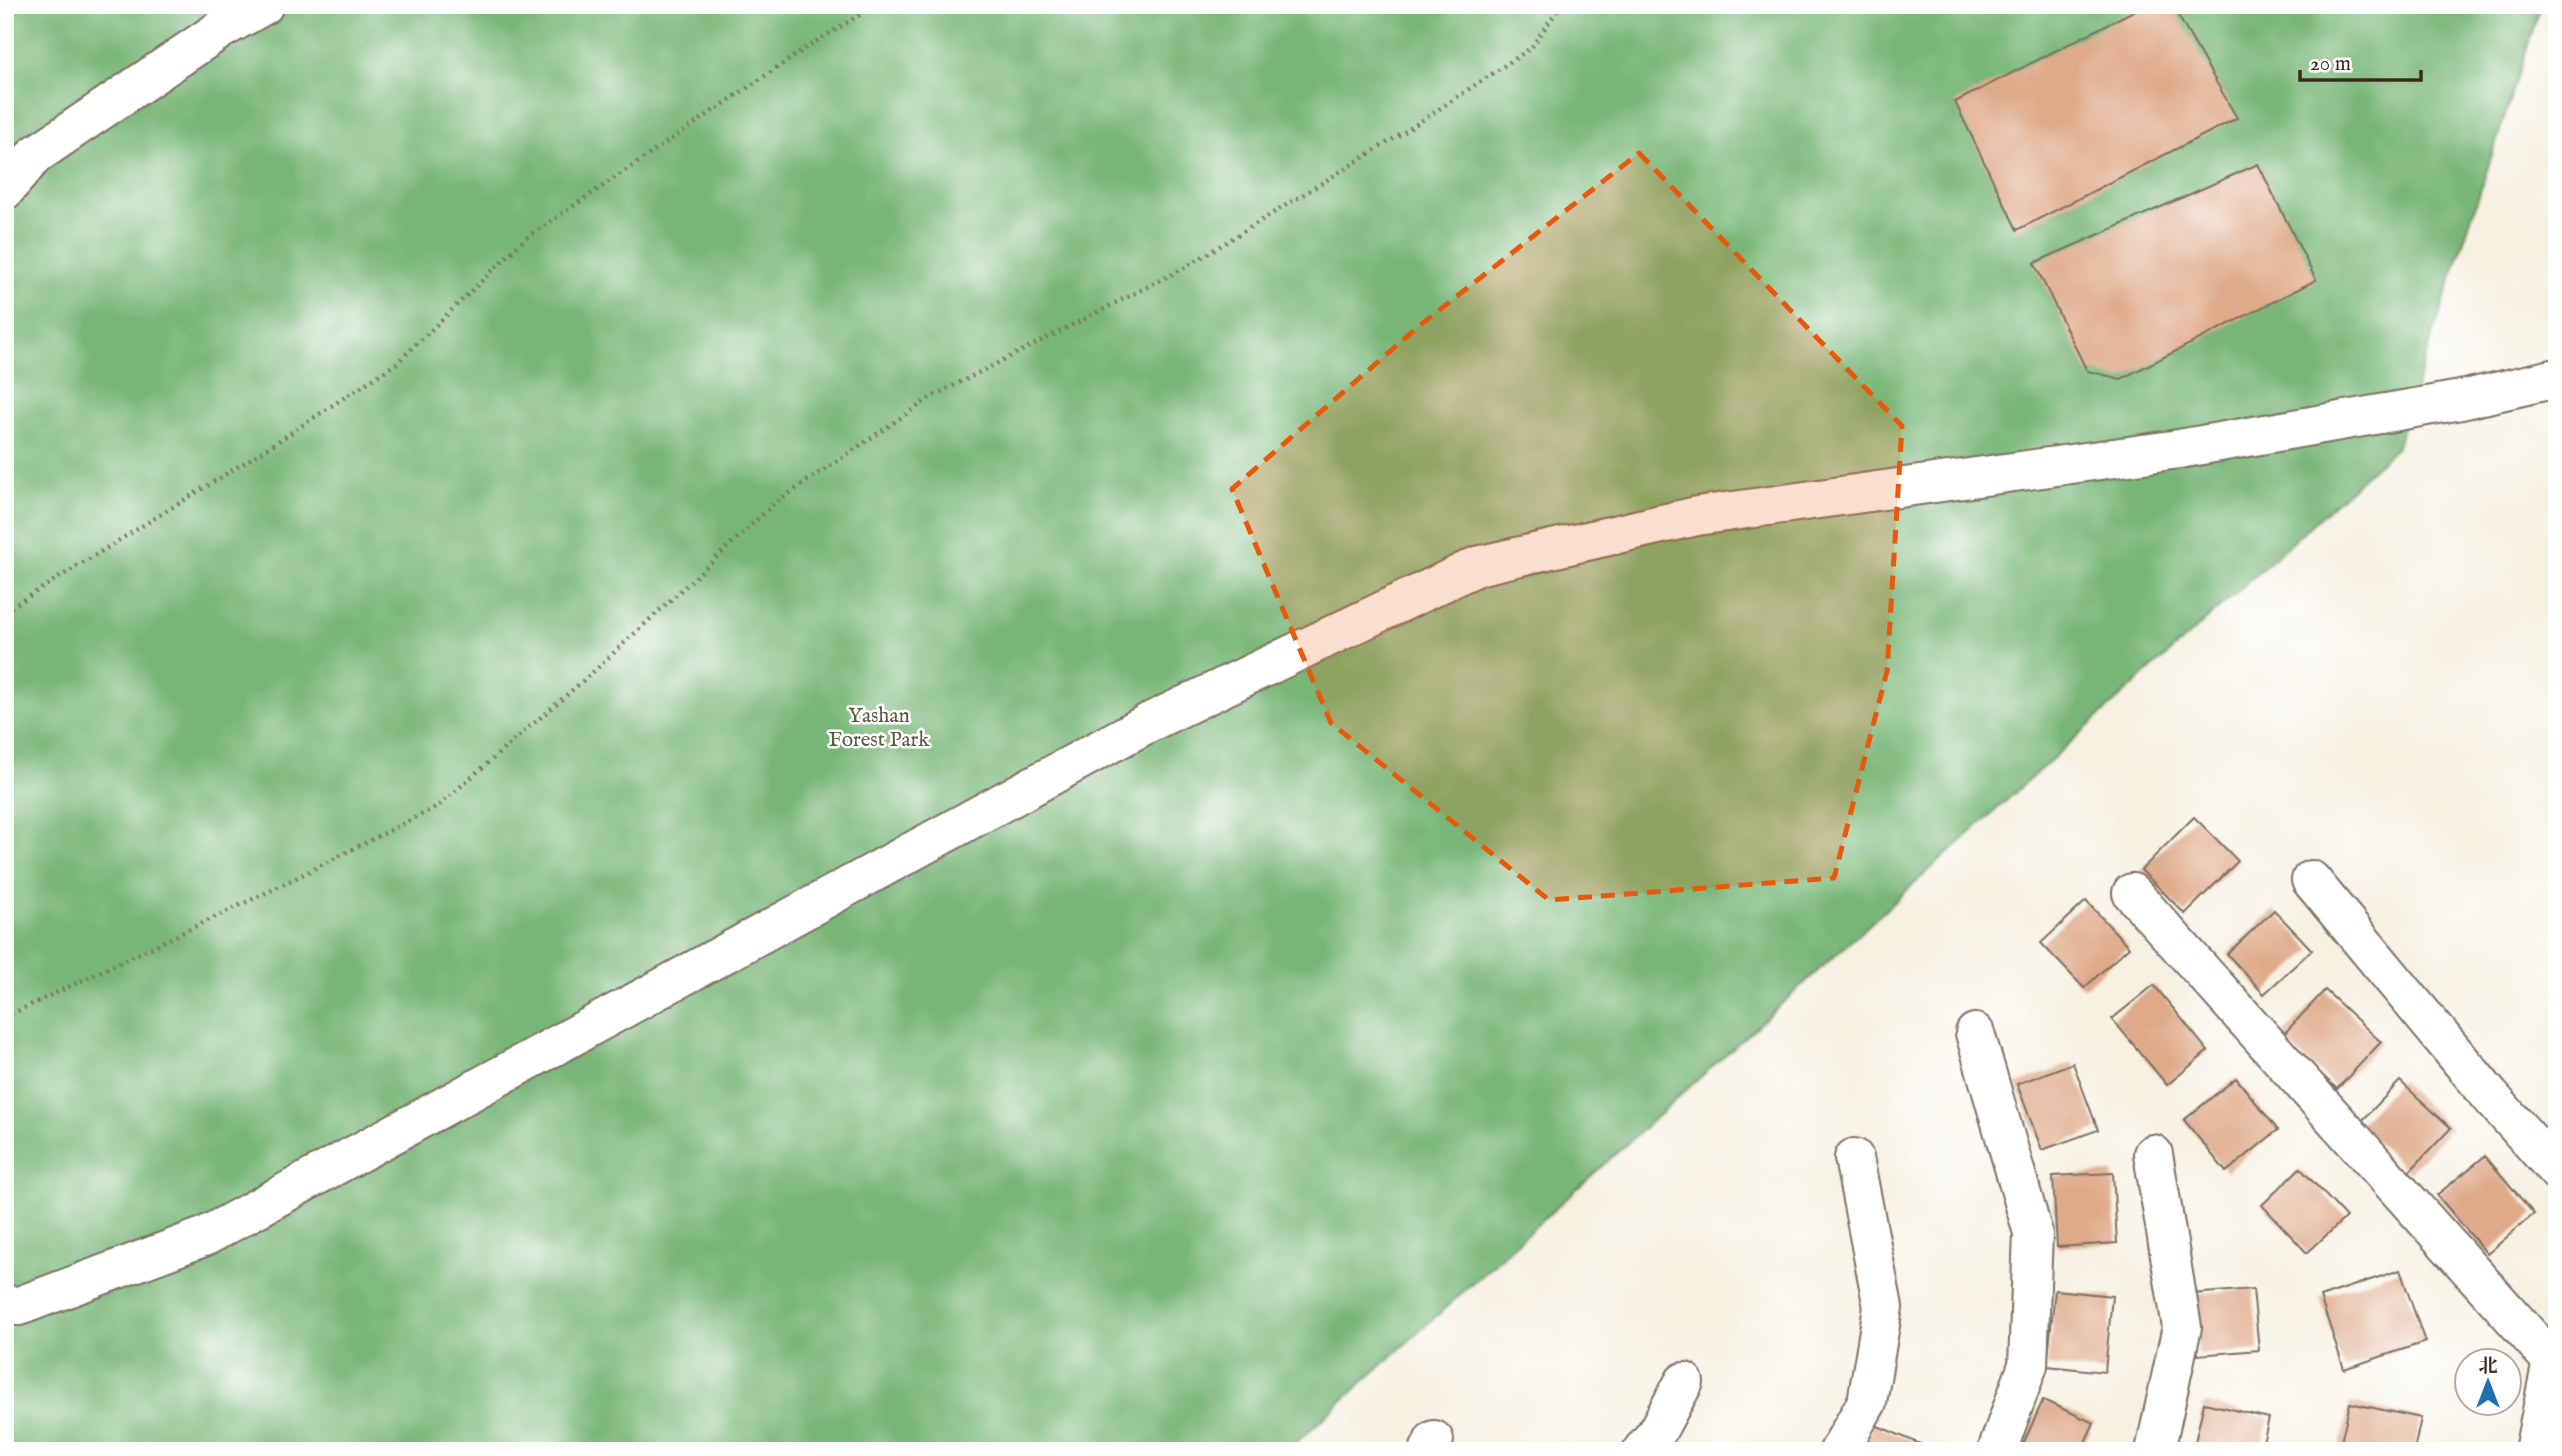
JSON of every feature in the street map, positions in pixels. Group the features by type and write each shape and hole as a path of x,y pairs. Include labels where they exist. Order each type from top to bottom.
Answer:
{"street":[{"path":"5,190 35,155 218,31 264,5"},
{"path":"5,1305 19,1306 206,1236 1148,723 1477,566 1697,516 2179,449 2461,400 2557,378"},
{"path":"2311,880 2490,1096 2557,1171"},
{"path":"2132,893 2554,1359 2534,1451"},
{"path":"1975,1033 2033,1233 2028,1365 1997,1451"},
{"path":"2153,1154 2182,1327 2155,1451"},
{"path":"1839,1451 1867,1402 1883,1307 1854,1158"},
{"path":"1642,1451 1655,1435 1684,1382"}],"path":[{"path":"5,611 260,453 397,363 526,238 812,44 876,5"},
{"path":"5,1017 276,888 438,806 592,673 775,503 933,396 1186,267 1406,131 1531,48 1561,5"}],"highlighted area":[{"path":"1639,153 1902,426 1887,671 1834,878 1549,900 1331,723 1232,489 1419,326"}],"green space":[{"name":"Yashan Forest Park","path":"5,5 2541,5 2396,448 1287,1451 5,1451"}],"building":[{"path":"2145,5 2172,5 2237,118 2017,230 1955,102"},
{"path":"2258,164 2316,280 2121,379 2087,371 2034,263"},
{"path":"2194,817 2238,861 2185,914 2141,870"},
{"path":"2086,901 2129,947 2084,988 2041,943"},
{"path":"2274,910 2312,950 2264,994 2227,954"},
{"path":"2154,985 2208,1051 2167,1085 2112,1019"},
{"path":"2325,990 2381,1042 2337,1089 2281,1037"},
{"path":"2073,1063 2098,1130 2042,1150 2017,1084"},
{"path":"2236,1078 2278,1130 2226,1172 2184,1120"},
{"path":"2400,1081 2451,1128 2409,1172 2359,1124"},
{"path":"2485,1156 2534,1214 2487,1254 2437,1195"},
{"path":"2300,1168 2346,1217 2307,1253 2262,1205"},
{"path":"2113,1173 2117,1243 2057,1247 2053,1176"},
{"path":"2400,1270 2425,1342 2344,1369 2320,1297"},
{"path":"2253,1289 2259,1350 2198,1355 2192,1294"},
{"path":"2055,1290 2112,1296 2105,1372 2047,1366"},
{"path":"2043,1400 2094,1423 2081,1451 2020,1451"},
{"path":"2204,1403 2269,1418 2261,1451 2193,1451"},
{"path":"2350,1403 2421,1418 2414,1451 2339,1451"},
{"path":"1873,1424 1930,1448 1929,1451 1862,1451"}]}
